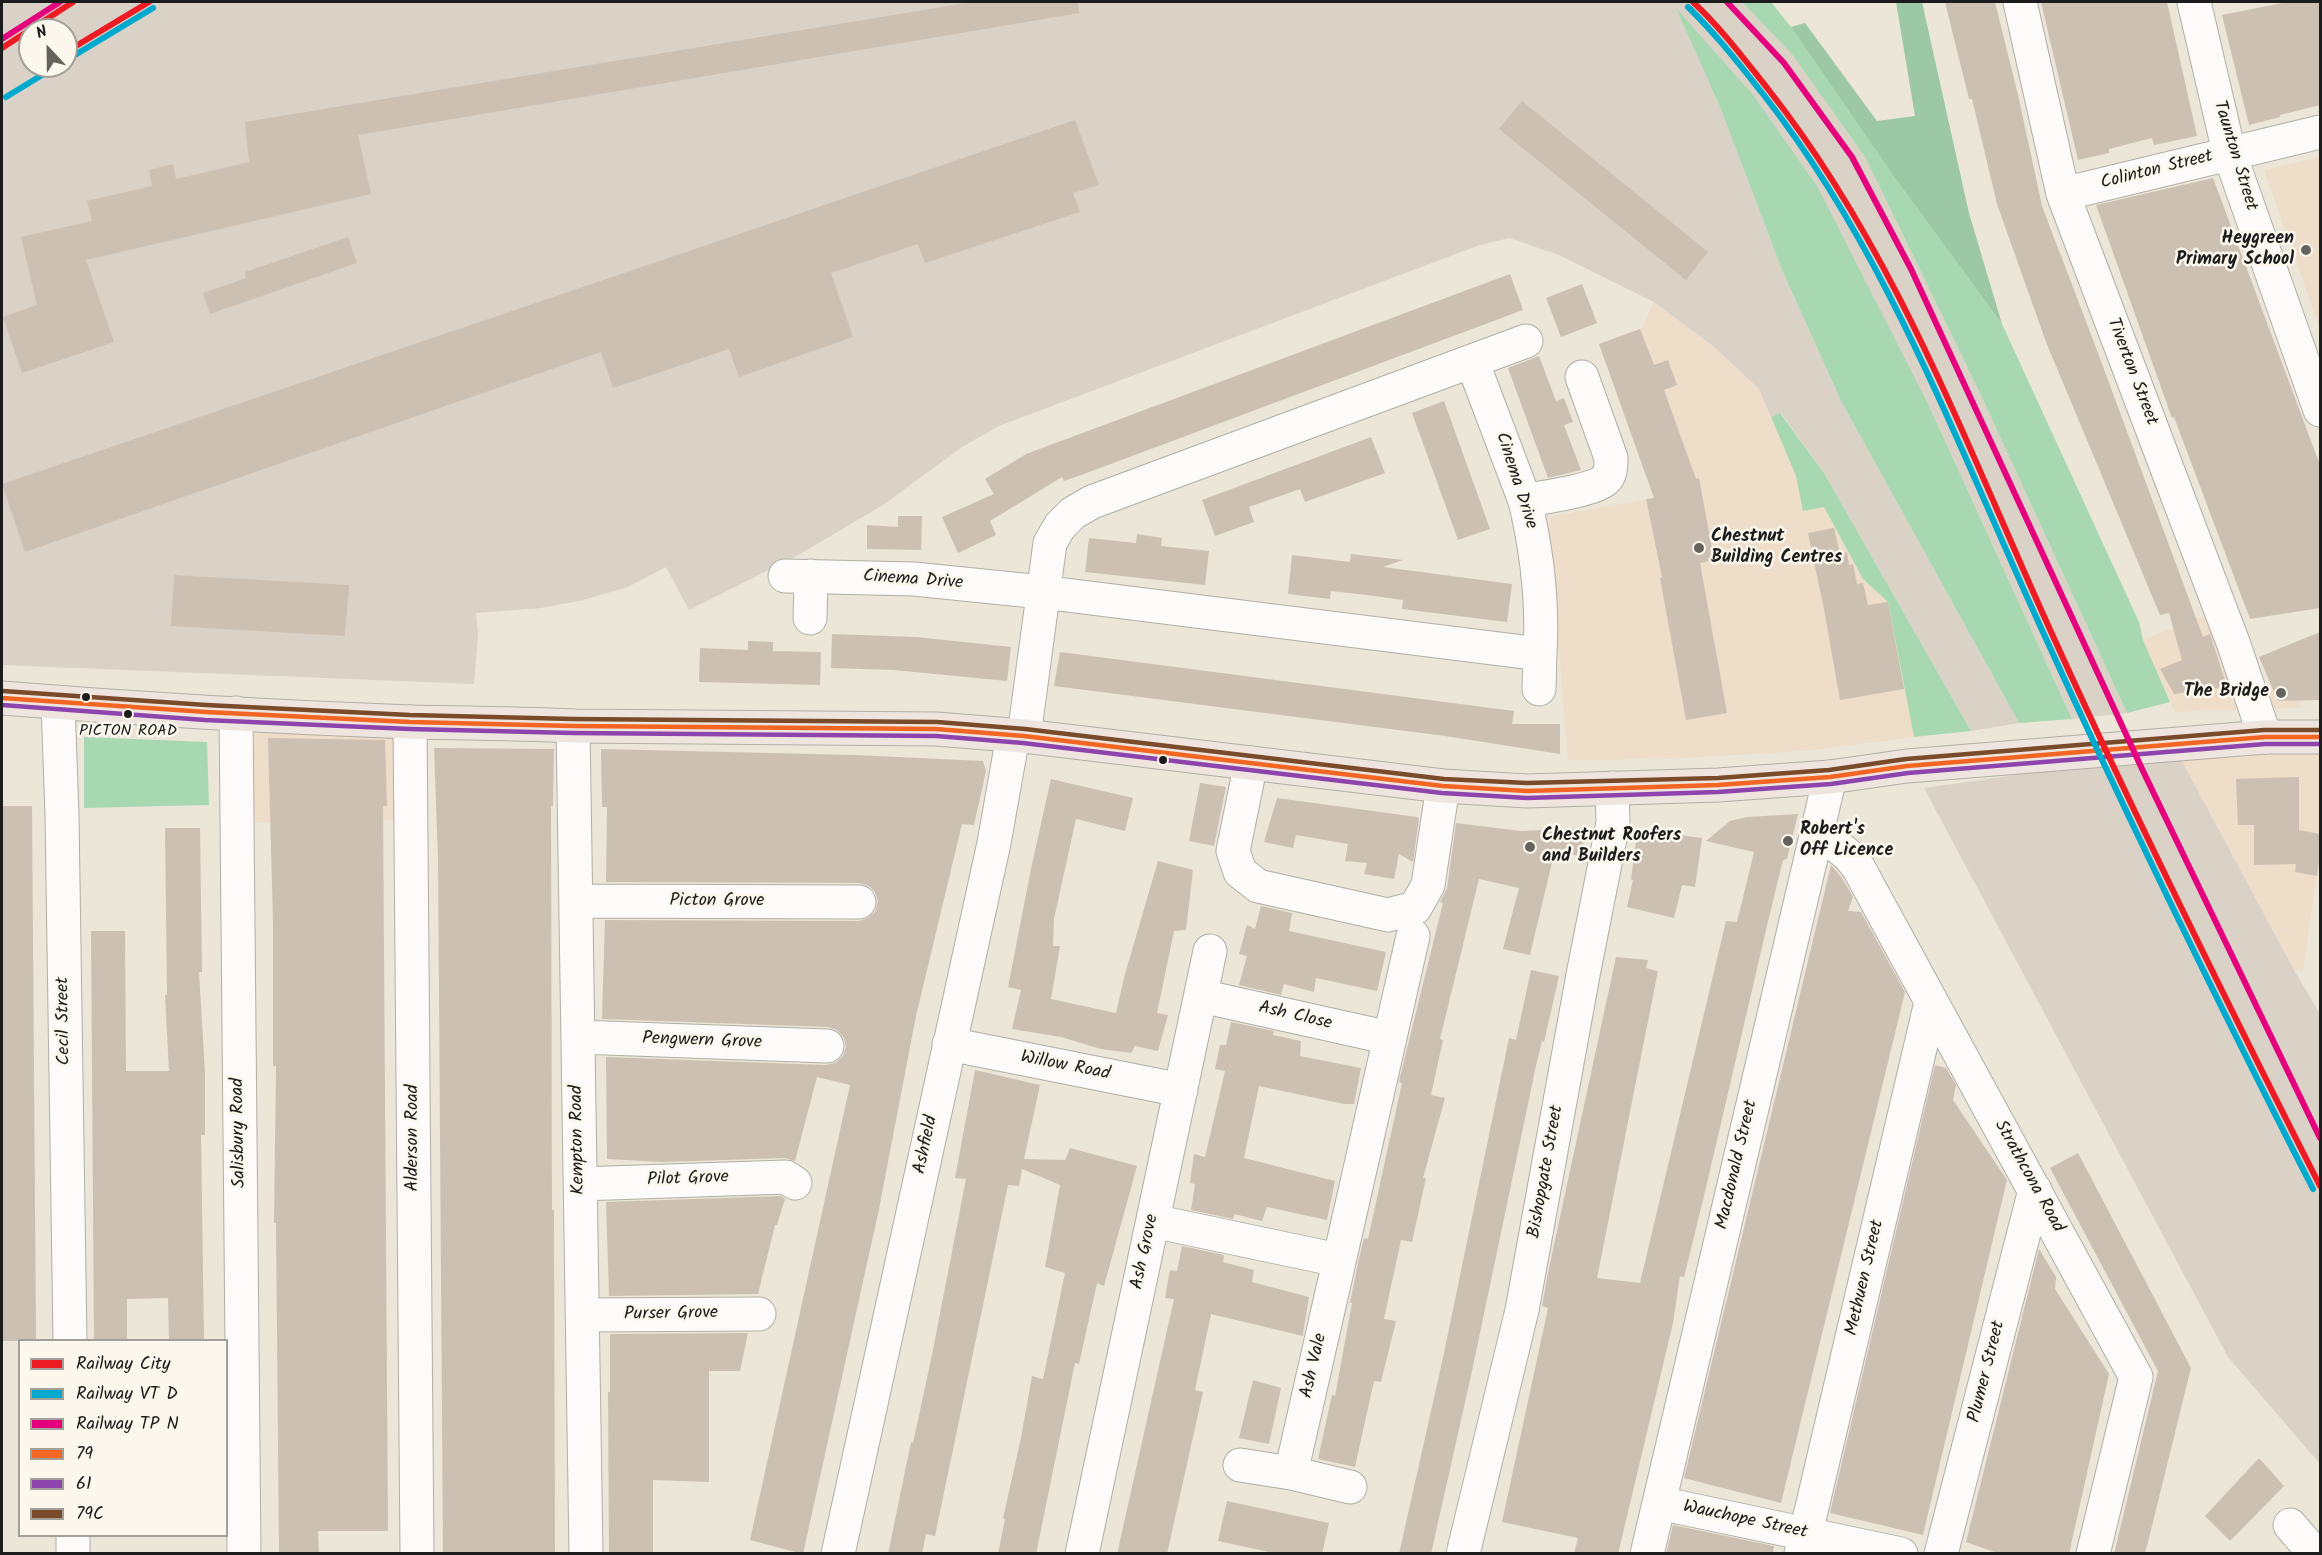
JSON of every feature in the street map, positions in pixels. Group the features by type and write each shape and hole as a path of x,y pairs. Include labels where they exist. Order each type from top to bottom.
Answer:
{"main road":[{"path":"2,698 410,722 573,726 936,729 1018,736 1443,786 1527,791 1718,785 1830,777 1907,766 2265,736 2320,737"}],"street":[{"name":"Tiverton Street","path":"2020,2 2063,194 2234,645 2265,736"},
{"name":"Taunton Street","path":"2193,2 2229,152 2320,410"},
{"name":"Colinton Street","path":"2063,194 2229,152 2320,132"},
{"path":"1018,736 1050,543 1060,526 1073,513 1092,502 1526,341"},
{"name":"Cinema Drive","path":"810,618 798,576 914,579 1042,592 1540,654 1542,620 1535,551 1525,501 1472,361"},
{"path":"1525,501 1596,485 1606,479 1611,470 1611,458 1581,377"},
{"path":"1539,689 1540,654"},
{"name":"Cecil Street","path":"58,703 62,815 70,1339"},
{"name":"Salisbury Road","path":"236,713 244,1554"},
{"name":"Alderson Road","path":"410,722 417,1554"},
{"name":"Kempton Road","path":"573,726 586,1554"},
{"name":"Ashfield","path":"838,1554 1018,736"},
{"path":"1251,763 1233,851 1240,872 1258,886 1388,915 1414,908 1428,885 1443,786"},
{"name":"Macdonald Street","path":"1647,1554 1830,777"},
{"name":"Bishopgate Street","path":"1463,1554 1522,1310 1613,822 1612,788"},
{"name":"Strathcona Road","path":"1817,830 1842,849 1858,867 2136,1377 2093,1554"},
{"name":"Picton Grove","path":"576,901 859,902"},
{"name":"Ash Vale","path":"1291,1473 1413,936"},
{"name":"Ash Grove","path":"1082,1554 1210,951"},
{"name":"Ash Close","path":"1201,996 1390,1038"},
{"name":"Methuen Street","path":"1803,1544 1931,1002"},
{"name":"Pengwern Grove","path":"578,1038 827,1046"},
{"name":"Willow Road","path":"949,1044 1181,1090"},
{"name":"Pilot Grove","path":"580,1184 786,1177 795,1183"},
{"name":"Plumer Street","path":"1941,1554 2035,1190"},
{"path":"1153,1221 1342,1245"},
{"name":"Purser Grove","path":"582,1315 759,1314"},
{"path":"1240,1465 1291,1473 1350,1487"},
{"name":"Wauchope Street","path":"1659,1503 1803,1544 1901,1554"},
{"path":"2290,1525 2314,1553"},
{"path":"73,1537 73,1554"}],"shaded area":[{"path":"2,2 1742,2 1792,53 1865,157 1979,391 2127,713 2072,719 1930,408 1678,11 1720,107 1782,270 1841,401 2019,723 1971,731 1824,473 1781,413 1771,417 1759,389 1713,346 1654,302 1559,255 1509,238 1477,246 999,426 962,447 883,505 800,554 689,610 666,567 628,587 579,601 541,608 476,613 478,634 474,684 2,665"},
{"name":"Heygreen Primary School","path":"2320,157 2320,329 2264,170"},
{"name":"Chestnut Building Centres","path":"1654,302 1713,346 1759,389 1796,476 1803,511 1824,507 1863,579 1888,602 1914,737 1803,751 1666,759 1568,760 1548,517 1654,498 1599,344 1642,328"},
{"path":"2207,615 2264,685 2291,677 2301,708 2175,712 2143,640"},
{"path":"254,731 393,737 396,740 400,820 251,823"},
{"path":"2320,751 2320,854 2303,969 2294,970 2177,752"},
{"path":"2177,752 2320,1014 2320,1464 2228,1357 1924,788"}],"green space":[{"path":"1742,2 1771,2 1791,27 1892,174 2002,324 2139,622 2143,640 2170,702 2127,713 1979,391 1865,157 1792,54"},
{"path":"1896,2 1922,2 1969,213 2002,324 1892,174 1791,27 1805,23 1877,121 1915,116"},
{"path":"1676,8 1753,95 1817,186 1930,408 2072,719 2019,723 1841,401 1782,270 1720,107"},
{"path":"1780,413 1824,473 1971,731 1914,737 1888,602 1863,579 1824,507 1803,511 1796,476 1771,417"},
{"path":"84,737 207,742 209,805 84,808"}],"building":[{"path":"972,2 1078,2 1079,13 358,135 371,194 86,260 114,342 22,373 3,317 37,305 21,237 92,221 87,201 152,186 149,170 173,164 176,179 249,162 245,122"},
{"path":"1945,2 1995,2 2042,206 2203,637 2210,634 2227,687 2174,694 2160,669 2182,660 2169,613 2160,615 2046,342 1997,204 1972,99 1969,99"},
{"path":"2041,2 2167,2 2197,136 2154,145 2152,138 2109,149 2109,153 2078,160"},
{"path":"2287,2 2320,2 2320,105 2249,125 2222,15"},
{"path":"1522,101 1708,252 1686,280 1499,129"},
{"path":"1075,120 1099,185 1073,193 1080,212 925,263 918,244 831,273 853,337 739,377 729,349 613,388 601,352 25,552 2,484"},
{"path":"2213,178 2320,465 2320,608 2250,619 2174,417 2172,418 2096,205"},
{"path":"348,237 357,263 210,314 203,293 246,278 245,272"},
{"path":"1510,274 1523,310 1084,474 1064,481 1062,477 990,521 996,535 958,553 942,517 994,494 985,479 1026,454"},
{"path":"1582,284 1597,323 1561,337 1546,298"},
{"path":"1640,329 1654,365 1668,360 1677,385 1664,390 1696,479 1699,478 1714,560 1700,563 1727,713 1686,720 1660,578 1662,577 1646,499 1654,498 1599,344"},
{"path":"1539,356 1556,401 1564,398 1573,422 1564,425 1581,470 1548,478 1508,368"},
{"path":"1444,401 1490,529 1458,540 1412,413"},
{"path":"1371,437 1385,473 1305,502 1300,489 1249,507 1254,522 1215,536 1202,500"},
{"path":"898,516 922,516 921,550 867,549 867,525 898,527"},
{"path":"1834,528 1840,554 1847,552 1849,565 1853,564 1857,584 1863,583 1868,605 1888,602 1904,689 1840,700 1808,533"},
{"path":"1137,534 1162,538 1161,546 1209,551 1205,585 1085,572 1089,538 1136,543"},
{"path":"1351,554 1403,560 1383,567 1512,584 1507,622 1402,609 1403,600 1367,595 1331,591 1330,599 1288,594 1292,555 1350,562"},
{"path":"174,575 349,585 345,636 171,626"},
{"path":"2320,632 2320,700 2278,701 2259,657"},
{"path":"832,634 916,637 1011,647 1007,681 894,670 831,668"},
{"path":"748,641 773,642 773,651 821,652 820,685 699,682 700,648 748,650"},
{"path":"1060,652 1514,711 1512,724 1560,724 1560,754 1445,736 1054,686"},
{"path":"268,738 385,740 387,806 383,806 388,1531 318,1531 319,1552 279,1553 276,1223 274,1223 276,1066 273,1066 273,922"},
{"path":"434,748 554,749 553,806 551,806 555,1552 443,1553 438,858"},
{"path":"601,749 855,755 983,761 986,771 974,825 962,824 916,1016 879,1209 803,1554 750,1540 850,1085 817,1077 795,1161 785,1158 662,1162 607,1159 606,1057 826,1065 835,1063 843,1056 846,1047 844,1038 837,1030 828,1027 602,1019 605,920 859,921 875,912 878,901 875,892 869,886 859,883 606,882 607,807 602,807"},
{"path":"2299,777 2299,830 2320,834 2317,876 2295,872 2296,864 2254,865 2254,825 2238,825 2236,779"},
{"path":"1051,779 1133,798 1125,831 1076,819 1054,919 1053,946 1060,946 1051,999 1116,1013 1158,861 1193,870 1186,930 1174,931 1157,1013 1168,1015 1158,1051 1135,1046 1131,1053 1101,1049 1061,1037 1012,1029 1021,990 1008,987"},
{"path":"1200,783 1226,787 1214,846 1189,841"},
{"path":"1277,798 1417,817 1419,819 1413,862 1399,854 1394,879 1364,874 1367,863 1345,861 1348,844 1296,835 1293,848 1264,842"},
{"path":"2,806 32,806 36,1339 2,1341"},
{"path":"1798,814 1787,859 1783,860 1684,1277 1680,1276 1673,1323 1618,1554 1574,1554 1578,1538 1502,1522 1548,1308 1542,1306 1549,1268 1616,957 1648,960 1646,968 1658,971 1597,1278 1640,1283 1726,921 1737,922 1754,852 1706,841 1730,821 1747,817"},
{"path":"1456,823 1521,831 1585,828 1582,857 1555,850 1530,955 1503,949 1519,888 1479,879 1440,1039 1443,1040 1431,1095 1445,1098 1423,1178 1426,1178 1412,1242 1401,1240 1384,1319 1396,1321 1381,1382 1374,1381 1355,1467 1318,1459 1332,1395 1335,1396 1359,1258 1364,1238 1368,1239 1402,1083 1399,1082 1400,1077 1443,903 1440,902 1447,888"},
{"path":"165,828 200,828 202,972 199,972 205,1073 205,1135 201,1135 204,1339 169,1339 168,1298 127,1299 127,1339 94,1339 91,931 125,931 126,1071 169,1071 165,995 167,995"},
{"path":"1656,832 1702,838 1695,887 1682,885 1674,918 1627,907 1633,880 1631,879 1637,835 1655,837"},
{"path":"1831,865 1853,897 1848,911 1861,912 1905,992 1781,1503 1684,1478"},
{"path":"1261,906 1292,913 1289,931 1386,952 1377,991 1316,978 1314,992 1284,984 1281,995 1239,985 1247,956 1239,954 1247,925 1255,929"},
{"path":"1531,970 1559,976 1544,1042 1542,1041 1537,1061 1431,1554 1399,1554 1444,1353 1509,1038 1516,1040"},
{"path":"1231,1022 1274,1031 1273,1035 1301,1041 1300,1056 1361,1068 1354,1104 1344,1104 1259,1086 1244,1158 1335,1181 1327,1220 1267,1207 1262,1221 1234,1214 1233,1219 1191,1210 1195,1184 1190,1183 1194,1154 1205,1157 1225,1071 1215,1069 1220,1045 1226,1045"},
{"path":"1935,1065 1946,1068 1956,1085 1953,1100 2007,1180 1923,1535 1830,1513"},
{"path":"975,1070 1040,1085 1024,1159 1065,1160 1070,1148 1137,1166 1104,1286 1097,1283 1079,1364 1075,1363 1036,1554 998,1554 1005,1519 1003,1518 1032,1376 1043,1379 1065,1273 1045,1267 1060,1185 1022,1169 1019,1186 1008,1185 935,1536 926,1534 922,1554 888,1554 932,1355 966,1179 955,1178"},
{"path":"2078,1153 2191,1368 2145,1554 2114,1554 2158,1371 2050,1168"},
{"path":"781,1196 785,1199 777,1225 775,1225 758,1294 609,1296 606,1202"},
{"path":"1182,1246 1224,1255 1223,1262 1254,1270 1252,1282 1309,1297 1303,1336 1211,1314 1195,1390 1203,1392 1167,1554 1117,1554 1174,1299 1165,1298 1170,1270 1177,1271"},
{"path":"2039,1249 2056,1277 2055,1289 2109,1374 2069,1554 2000,1554 1966,1542"},
{"path":"748,1333 740,1371 709,1371 709,1482 653,1480 653,1554 609,1554 610,1334"},
{"path":"1253,1380 1281,1388 1269,1444 1239,1438"},
{"path":"2259,1458 2284,1486 2230,1541 2205,1516"},
{"path":"1227,1501 1329,1523 1322,1554 1278,1554 1218,1541"},
{"path":"1673,1525 1774,1546 1773,1554 1666,1554"}],"rail line":[{"name":"City","path":"2,48 73,2"},
{"name":"City","path":"78,45 149,2"},
{"name":"City","path":"1693,2 1741,55 1812,149 1852,212 1888,277 1953,410 2109,758 2320,1186"}],"transit line":[{"path":"2,39 60,2"},
{"path":"1727,2 1784,63 1852,157 1911,269 2143,771 2320,1138"},
{"path":"1688,7 1718,38 1807,154 1882,282 1947,415 2037,619 2137,834 2313,1189"},
{"path":"78,53 153,8"},
{"path":"6,97 37,78"},
{"name":"79C","path":"3,691 206,705 410,715 573,719 937,722 1025,729 1444,779 1527,783 1718,778 1829,770 1906,759 2264,730 2320,730"},
{"name":"79","path":"2,698 206,712 410,722 573,726 936,729 1024,736 1443,786 1527,791 1718,785 1830,777 1907,766 2265,737 2320,737"},
{"name":"61","path":"2,705 205,720 410,729 573,733 936,736 1023,743 1442,793 1527,798 1718,792 1831,784 1908,773 2265,744 2320,744"}],"place":[{"name":"Heygreen Primary School","path":"2306,250"},
{"name":"Chestnut Building Centres","path":"1699,548"},
{"name":"The Bridge","path":"2281,693"},
{"name":"PICTON ROAD","path":"128,714"},
{"name":"Robert's Off Licence","path":"1788,841"},
{"name":"Chestnut Roofers and Builders","path":"1530,847"}]}
